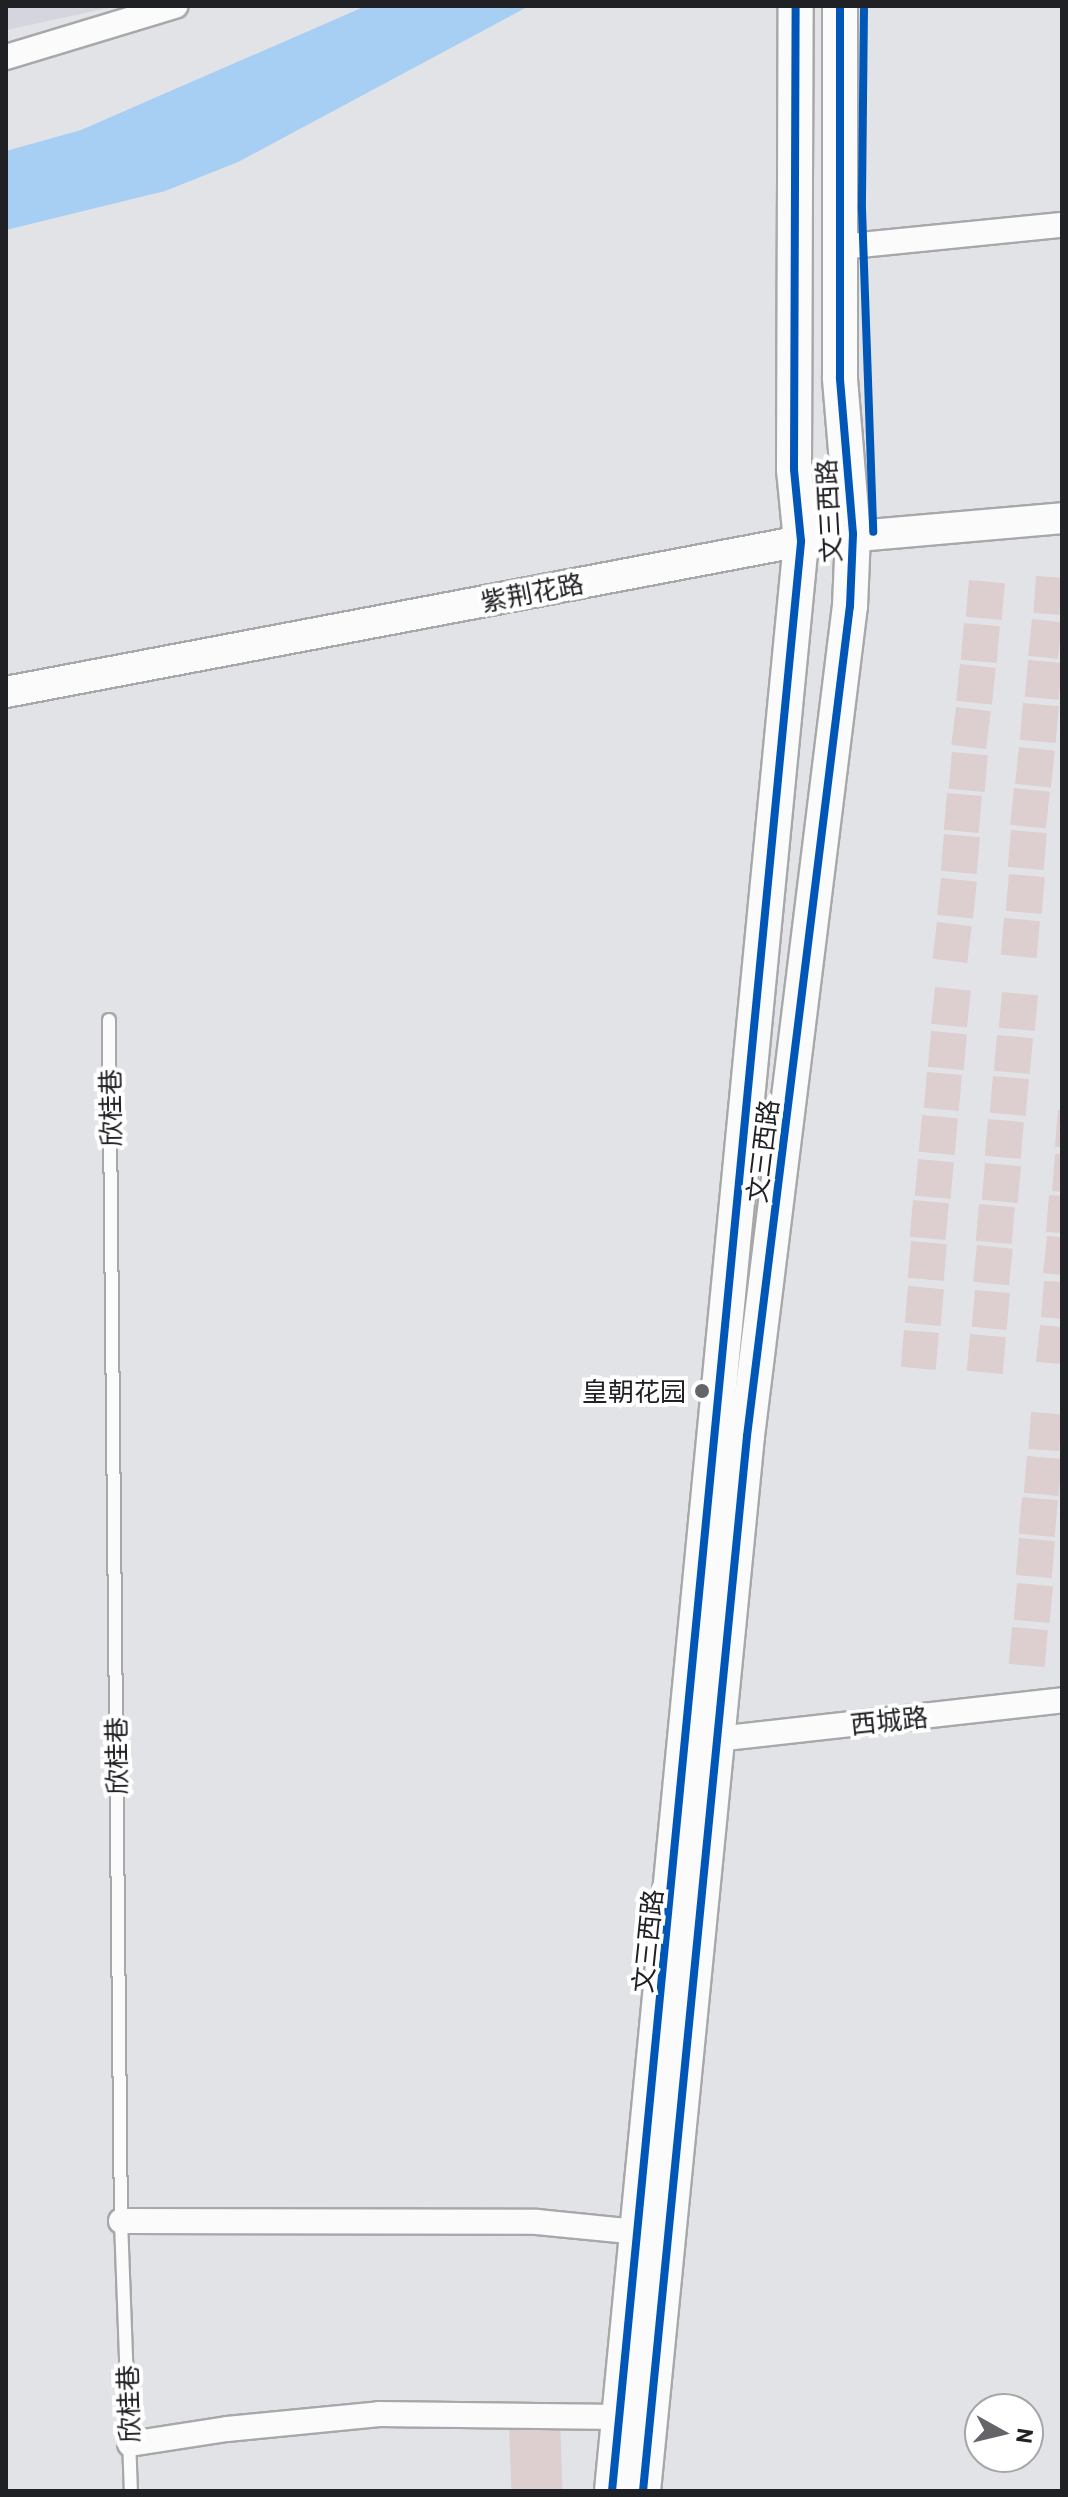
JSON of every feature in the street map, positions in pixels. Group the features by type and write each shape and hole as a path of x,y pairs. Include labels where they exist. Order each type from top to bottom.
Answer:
{"main road":[{"name":"文三西路","path":"612,2491 801,541 794,469 796,6"},
{"name":"文三西路","path":"643,2491 749,1420 850,606 853,534 840,378 840,6"}],"street":[{"path":"6,57 175,6"},
{"path":"840,247 1062,225"},
{"name":"紫荆花路","path":"6,692 801,541 853,534 1062,518"},
{"name":"西城路","path":"717,1739 1062,1700"},
{"path":"121,2221 537,2222 638,2232"},
{"path":"130,2444 227,2429 379,2414 619,2417"}],"lane":[{"name":"欣桂巷","path":"109,1020 121,2221 131,2491"}],"shaded area":[{"path":"6,6 117,6 6,30"}],"water":[{"path":"366,6 529,6 238,162 165,191 6,230 6,151 81,130"}],"building":[{"path":"1036,576 1062,578 1059,615 1033,613"},
{"path":"969,580 1005,583 1002,620 966,617"},
{"path":"1032,619 1062,622 1058,659 1028,656"},
{"path":"964,623 1000,626 997,663 961,660"},
{"path":"1028,660 1062,663 1059,700 1025,697"},
{"path":"960,664 996,668 992,705 956,701"},
{"path":"1023,703 1059,706 1056,743 1020,740"},
{"path":"956,707 991,711 986,749 951,745"},
{"path":"1019,747 1055,751 1051,788 1015,784"},
{"path":"952,752 988,755 985,792 949,789"},
{"path":"1014,788 1050,792 1046,829 1010,825"},
{"path":"947,793 982,796 979,833 944,830"},
{"path":"1011,830 1047,833 1044,870 1008,867"},
{"path":"944,834 980,837 977,874 941,871"},
{"path":"1009,874 1045,877 1042,914 1006,911"},
{"path":"941,878 977,882 973,919 937,915"},
{"path":"1004,918 1040,921 1037,958 1001,955"},
{"path":"937,922 972,926 967,963 932,959"},
{"path":"935,987 971,991 967,1028 931,1024"},
{"path":"1002,992 1038,995 1035,1031 999,1028"},
{"path":"931,1031 967,1034 964,1070 928,1067"},
{"path":"997,1035 1033,1038 1030,1074 994,1071"},
{"path":"927,1072 962,1075 959,1111 924,1108"},
{"path":"993,1076 1029,1079 1026,1116 990,1113"},
{"path":"1058,1110 1062,1110 1062,1147 1055,1147"},
{"path":"922,1115 958,1118 955,1155 919,1152"},
{"path":"988,1119 1024,1122 1021,1159 985,1156"},
{"path":"1055,1154 1062,1154 1062,1192 1052,1191"},
{"path":"918,1159 954,1162 951,1199 915,1196"},
{"path":"985,1163 1021,1166 1018,1203 982,1200"},
{"path":"1049,1195 1062,1196 1062,1233 1046,1232"},
{"path":"913,1200 949,1203 946,1240 910,1237"},
{"path":"979,1204 1015,1207 1012,1244 976,1241"},
{"path":"1047,1236 1062,1237 1062,1275 1043,1273"},
{"path":"911,1241 947,1244 944,1281 908,1278"},
{"path":"977,1245 1013,1249 1009,1286 973,1282"},
{"path":"1044,1281 1062,1282 1062,1319 1041,1317"},
{"path":"908,1286 944,1289 941,1326 905,1323"},
{"path":"975,1290 1010,1293 1007,1330 972,1327"},
{"path":"1040,1325 1062,1327 1062,1364 1036,1362"},
{"path":"904,1330 939,1333 936,1370 901,1367"},
{"path":"970,1334 1006,1337 1003,1374 967,1371"},
{"path":"1031,1412 1062,1414 1059,1451 1028,1449"},
{"path":"1027,1456 1062,1459 1059,1496 1024,1493"},
{"path":"1022,1497 1058,1500 1055,1537 1019,1534"},
{"path":"1019,1538 1055,1541 1052,1578 1016,1575"},
{"path":"1017,1583 1053,1586 1050,1623 1014,1620"},
{"path":"1012,1627 1048,1630 1045,1667 1009,1664"},
{"path":"560,2420 562,2491 511,2491 509,2422"}],"cycle path":[{"path":"612,2491 801,541 794,469 796,6"},
{"path":"643,2491 747,1436 850,606 853,534 840,378 840,6"},
{"path":"864,6 862,209 873,532"}],"place":[{"name":"皇朝花园","path":"702,1391"}]}
